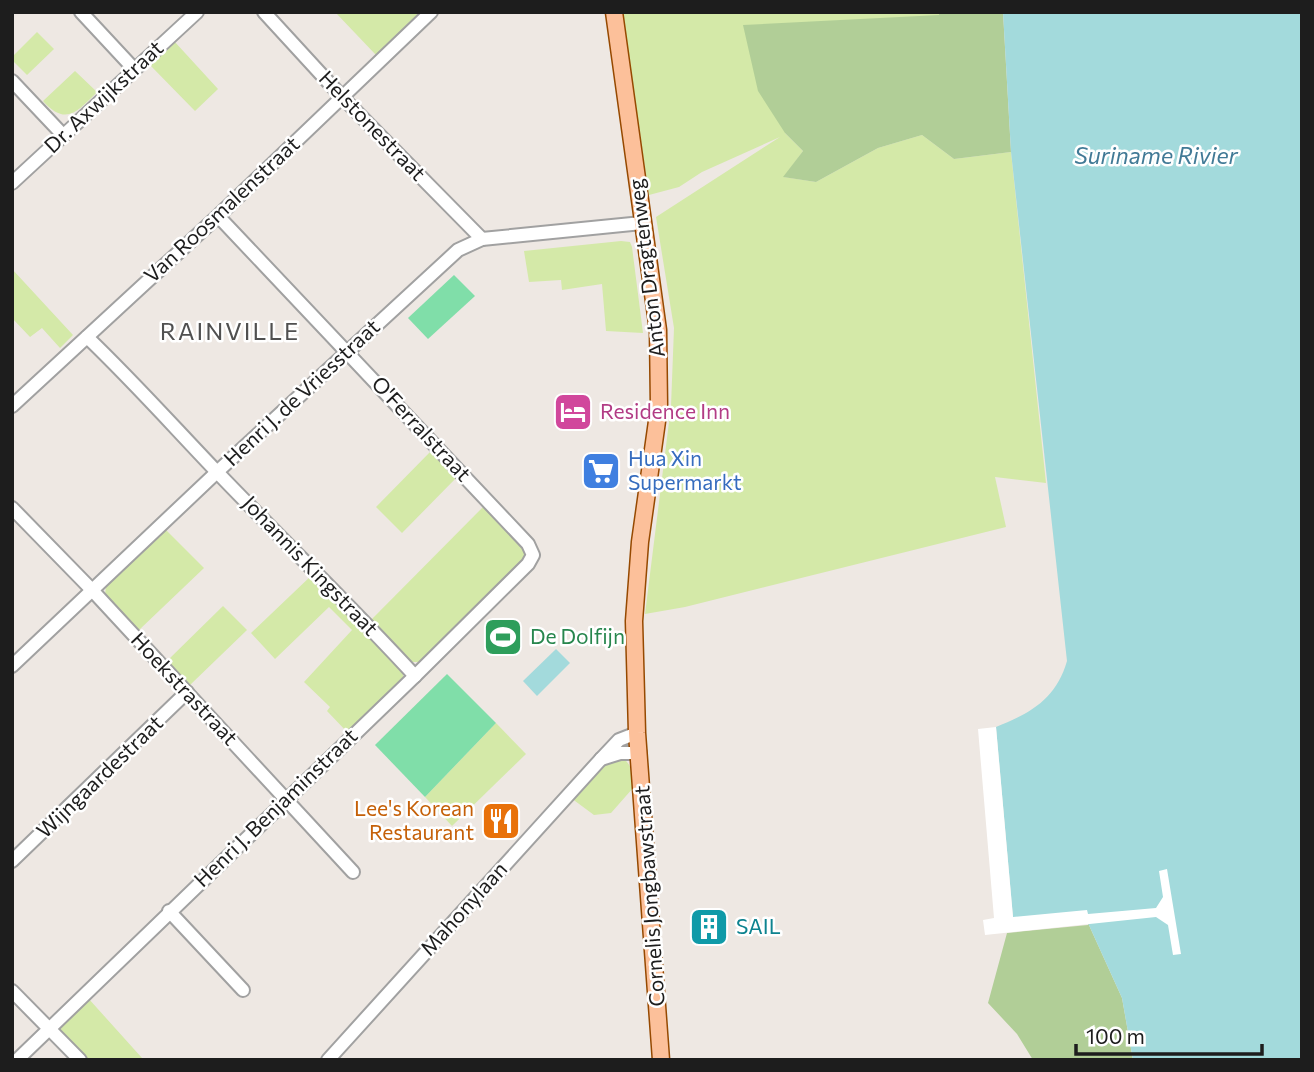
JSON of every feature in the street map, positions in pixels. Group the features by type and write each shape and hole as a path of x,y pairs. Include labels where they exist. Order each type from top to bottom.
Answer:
{"main road":[{"name":"Anton Dragtenweg","path":"614,12 658,330 659,407 640,541 635,608 637,733"},
{"name":"Cornelis Jongbawstraat","path":"637,733 661,1060"}],"street":[{"path":"81,12 134,69"},
{"name":"Dr. Axwijkstraat","path":"12,183 197,12"},
{"name":"Helstonestraat","path":"264,12 342,97 482,239"},
{"name":"Van Roosmalenstraat","path":"12,407 218,216 431,12"},
{"path":"12,81 63,135"},
{"name":"O'Ferralstraat","path":"218,216 528,544 533,555"},
{"name":"Henri J. de Vriesstraat","path":"12,666 458,250 482,239 642,223"},
{"name":"Johannis Kingstraat","path":"87,337 134,382 217,472 415,676"},
{"name":"Hoekstrastraat","path":"12,508 287,798 353,872"},
{"name":"Henri J. Benjaminstraat","path":"17,1060 415,676 528,564 533,555"},
{"name":"Wijngaardestraat","path":"12,861 187,692"},
{"name":"Mahonylaan","path":"328,1060 601,759 619,740 637,733"},
{"path":"601,759 620,753 640,753"},
{"path":"169,911 243,990"},
{"path":"12,991 80,1060"}],"green space":[{"path":"335,12 420,12 376,55"},
{"path":"622,12 939,12 939,15 785,133 803,151 784,177 816,182 878,148 922,135 954,159 1011,152 1046,483 995,477 1006,527 685,607 645,614 671,406 674,328 656,217 780,137 702,172 679,187 649,195"},
{"path":"939,12 1003,12 1011,152 954,159 922,135 878,148 816,182 783,177 803,151 785,133 758,91 743,25 939,15"},
{"path":"37,32 54,49 27,75 12,57"},
{"path":"174,41 218,89 195,111 149,64"},
{"path":"75,71 97,92 78,110 65,115 58,113 43,101"},
{"path":"630,242 632,247 643,333 606,331 602,284 562,290 561,280 529,282 524,251"},
{"path":"12,269 73,335 60,348 42,328 30,337 12,318"},
{"path":"454,275 475,296 428,339 408,318"},
{"path":"433,449 459,475 402,533 376,507"},
{"path":"485,505 525,547 527,555 424,660 409,662 371,620"},
{"path":"164,528 204,568 139,630 105,596 106,585"},
{"path":"313,574 403,670 403,677 398,683 348,733 327,711 330,707 304,682 352,630 329,607 275,659 251,633"},
{"path":"223,606 247,630 190,685 167,661"},
{"path":"447,674 496,723 425,797 375,745"},
{"path":"496,723 526,754 452,826 425,797"},
{"path":"622,757 632,771 633,788 611,813 594,815 571,798 600,767"},
{"path":"1088,923 1122,998 1133,1060 1033,1060 1017,1034 988,1003 1007,933"},
{"path":"88,998 142,1058 87,1060 61,1033 66,1018"}],"water":[{"name":"Suriname Rivier","path":"1003,12 1302,12 1302,1060 1133,1060 1122,998 1088,923 1013,917 996,727 1031,710 1049,695 1067,661 1011,152"},
{"path":"556,649 570,663 537,696 523,681"}],"pier":[{"path":"996,727 1013,917 1087,910 1088,914 1156,908 1163,897 1159,871 1167,869 1181,954 1173,955 1168,925 1156,917 985,935 983,920 994,918 978,729"}],"place":[{"name":"Residence Inn","path":"573,412"},
{"name":"Hua Xin Supermarkt","path":"601,471"},
{"name":"De Dolfijn","path":"503,637"},
{"name":"Lee's Korean Restaurant","path":"501,821"},
{"name":"SAIL","path":"709,927"}],"district":[{"name":"RAINVILLE","path":"230,332"}]}
